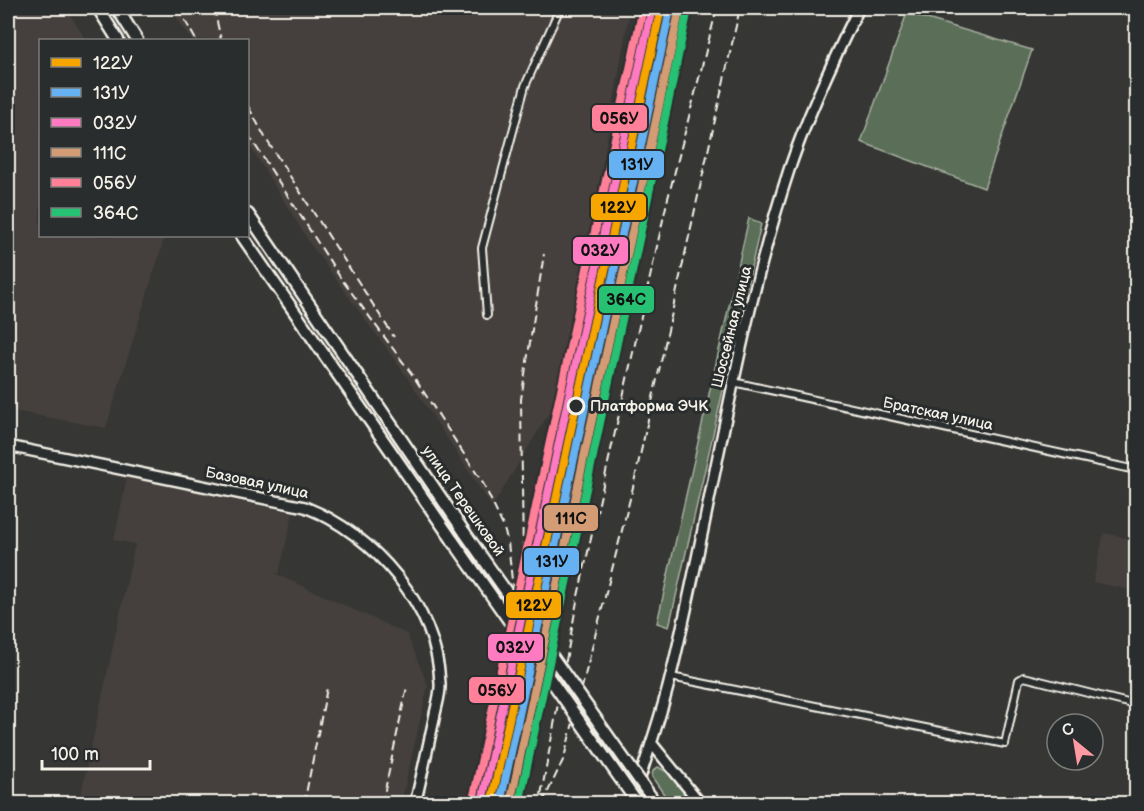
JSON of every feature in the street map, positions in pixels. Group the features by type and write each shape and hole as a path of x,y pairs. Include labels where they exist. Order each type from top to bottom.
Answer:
{"main road":[{"path":"98,8 117,39"},
{"path":"117,8 136,39"},
{"name":"Шоссейная улица","path":"632,804 653,745 671,677 733,382 789,171 814,103 859,8"},
{"name":"улица Терешковой","path":"249,215 465,532 656,804"},
{"name":"улица Терешковой","path":"243,237 638,804"},
{"name":"Базовая улица","path":"8,446 270,499 328,516 370,547 401,582 416,605 428,631 439,665 441,686 415,804"},
{"path":"653,745 701,804"}],"street":[{"path":"487,315 482,248 525,86 560,8"},
{"name":"Братская улица","path":"733,382 1137,470"},
{"path":"671,677 1005,744 1019,680 1024,676 1137,705"}],"shaded area":[{"path":"8,8 66,8 85,39 39,39 39,237 165,237 106,428 8,410"},
{"path":"170,8 630,8 563,390 492,507 405,374 311,245 249,145 249,39 191,39"},
{"path":"127,477 293,513 279,573 274,573 407,634 428,686 401,803 79,803 135,544 114,540"},
{"path":"1136,519 1136,591 1093,582 1104,533 1132,539"}],"green space":[{"path":"907,13 1032,50 984,188 861,142"},
{"path":"749,218 761,224 669,627 657,623"},
{"path":"658,767 667,772 692,803 670,803 652,777 653,771"}],"railway":[{"path":"178,8 195,39"},
{"path":"214,8 221,39"},
{"path":"515,624 649,8"},
{"path":"541,795 578,596 667,202 717,8"},
{"path":"542,804 564,758 633,487 740,8"},
{"path":"249,108 266,139 394,337"},
{"path":"249,136 340,277 414,377 484,485 503,526 508,542 513,590 497,712 479,804"},
{"path":"523,565 521,399 544,254"},
{"path":"382,804 407,687"},
{"path":"304,804 327,688"}],"transit line":[{"name":"056У","path":"473,800 643,8"},
{"name":"032У","path":"482,802 652,8"},
{"name":"122У","path":"491,804 661,8"},
{"name":"131У","path":"500,804 670,10"},
{"name":"111С","path":"510,804 679,12"},
{"name":"364С","path":"519,804 687,14"}],"place":[{"name":"Платформа ЭЧК","path":"576,406"}]}
